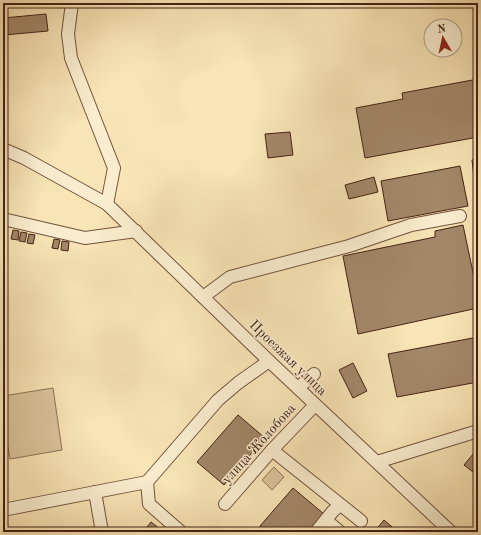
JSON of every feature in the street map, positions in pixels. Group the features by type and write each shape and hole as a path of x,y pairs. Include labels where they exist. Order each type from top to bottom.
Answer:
{"street":[{"path":"72,3 68,34 71,58 114,168 107,204"},
{"name":"Проезжая улица","path":"3,149 24,158 107,204 268,361 451,532"},
{"path":"203,297 230,277 349,246 411,225 460,216"},
{"path":"3,219 85,238 136,232"},
{"path":"3,510 146,482 218,400 268,361"},
{"path":"298,388 314,374"},
{"name":"улица Жолобова","path":"225,504 272,450 315,405"},
{"path":"377,462 478,431"},
{"path":"272,450 361,521"},
{"path":"146,482 149,504 181,532"},
{"path":"95,492 102,532"},
{"path":"316,532 340,505"},
{"path":"326,520 340,532"}],"shaded area":[{"path":"53,388 62,450 10,459 3,419 3,396"},
{"path":"274,467 284,477 272,490 262,480"}],"building":[{"path":"46,14 48,31 4,35 3,18"},
{"path":"478,79 478,137 365,158 356,108 403,99 402,93"},
{"path":"290,132 293,155 268,158 265,134"},
{"path":"478,159 478,213 472,160"},
{"path":"460,166 468,206 388,221 381,181"},
{"path":"374,177 378,192 349,199 345,185"},
{"path":"463,225 478,296 478,308 358,334 343,256 435,237 435,231"},
{"path":"13,230 19,231 18,240 11,239"},
{"path":"21,232 27,233 25,242 19,241"},
{"path":"29,234 35,235 33,244 27,243"},
{"path":"54,239 60,240 58,249 52,248"},
{"path":"62,241 69,242 68,251 61,250"},
{"path":"478,337 478,382 397,397 388,354"},
{"path":"353,363 367,391 353,398 339,370"},
{"path":"238,415 265,438 224,485 197,462"},
{"path":"478,448 478,476 464,465"},
{"path":"293,488 324,514 308,532 267,532 260,526"},
{"path":"384,520 398,532 374,532"},
{"path":"151,522 164,532 143,532"}]}
